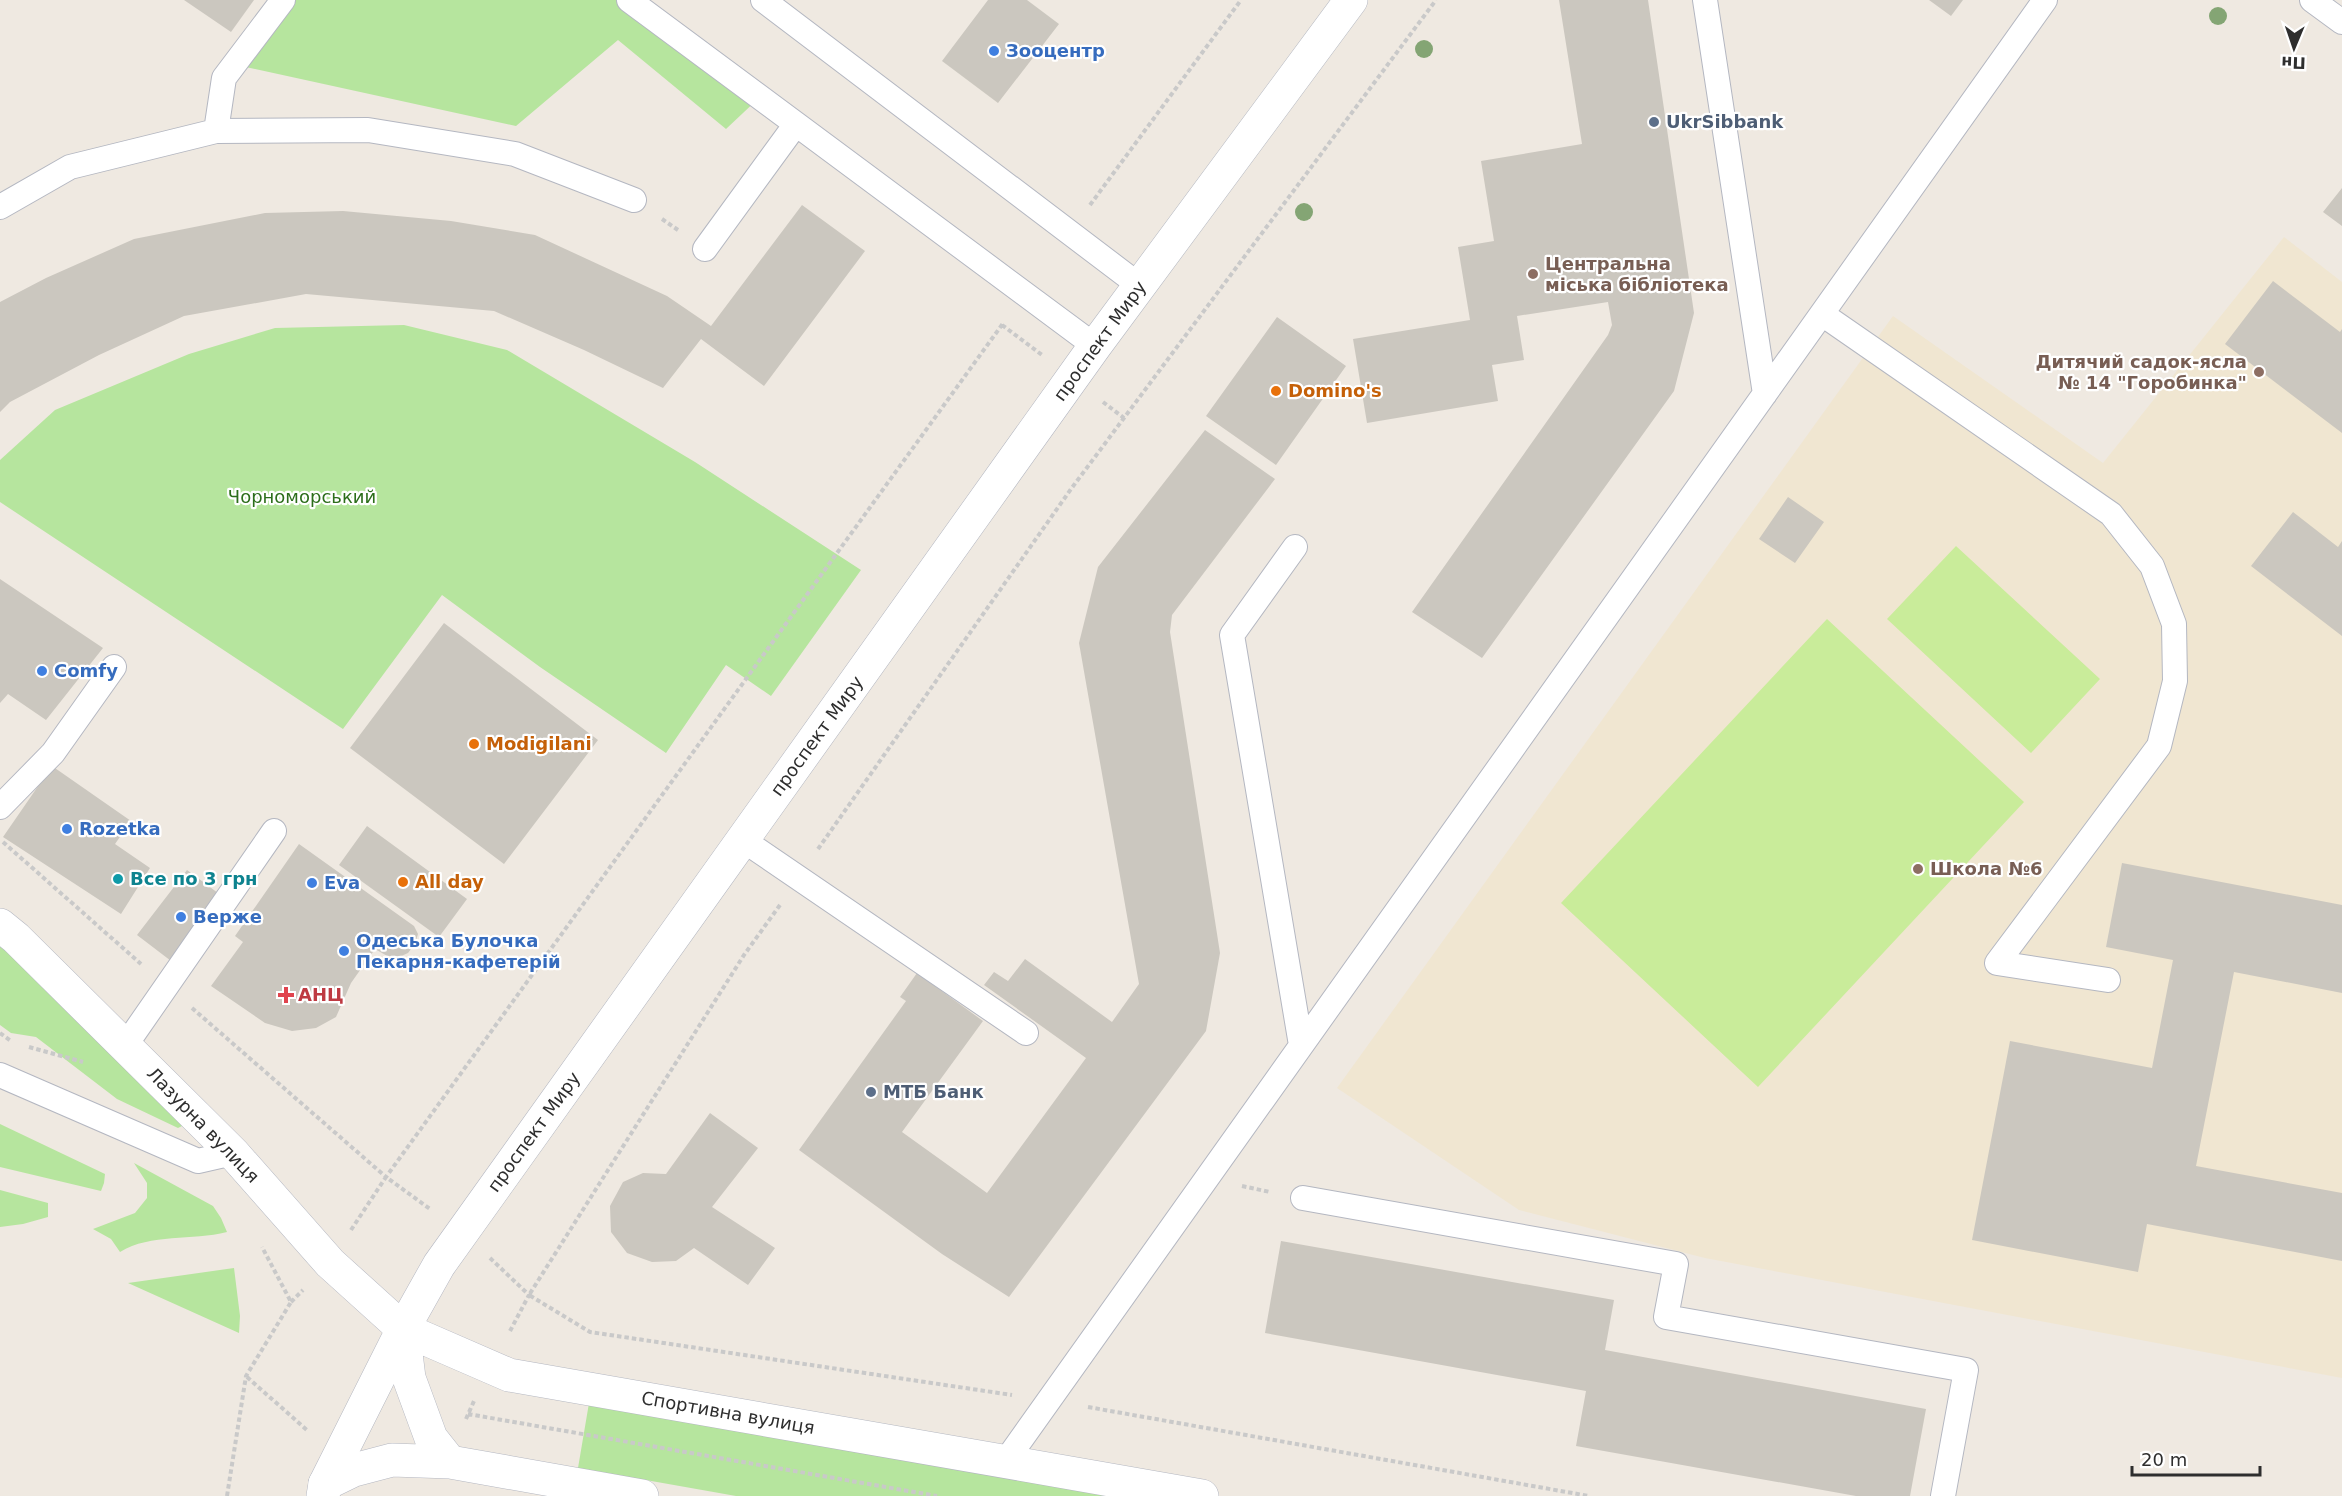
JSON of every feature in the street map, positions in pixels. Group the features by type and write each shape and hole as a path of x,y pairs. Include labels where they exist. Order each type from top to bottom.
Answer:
{"street":[{"name":"проспект Миру","path":"324,1490 403,1329 439,1265 1095,346 1351,0"},
{"name":"Лазурна вулиця","path":"0,925 16,938 233,1153 330,1263 403,1329"},
{"path":"403,1329 408,1378 431,1438 450,1462"},
{"name":"Спортивна вулиця","path":"403,1329 509,1375 1202,1496"},
{"path":"324,1490 354,1470 392,1460 450,1462 642,1496"}],"lane":[{"path":"216,131 224,78 283,0"},
{"path":"629,0 1095,346"},
{"path":"763,0 1140,286"},
{"path":"1705,0 1765,394"},
{"path":"1005,1462 2045,0"},
{"path":"2312,0 2342,22"},
{"path":"705,249 796,124"},
{"path":"0,207 70,167 216,131 368,130 515,154 634,200"},
{"path":"1822,314 2111,514 2152,566 2174,624 2175,681 2159,746 1997,963 2108,980"},
{"path":"1295,547 1232,635 1301,1045"},
{"path":"0,807 53,753 114,667"},
{"path":"126,1046 274,831"},
{"path":"743,840 1026,1033"},
{"path":"0,1075 198,1161 233,1153"},
{"path":"1303,1198 1676,1263 1666,1317 1966,1370 1943,1496"}],"path":[{"path":"1070,232 1241,0"},
{"path":"529,1294 744,955 1071,489 1436,0"},
{"path":"634,200 705,249"},
{"path":"386,1177 1025,293"},
{"path":"0,1033 15,1043"},
{"path":"26,1046 93,1064"},
{"path":"1206,1180 1303,1198"},
{"path":"227,1496 246,1376"},
{"path":"468,1414 937,1496"}],"shaded area":[{"name":"Школа №6","path":"2284,237 2342,282 2342,1378 1705,1258 1519,1210 1337,1088 1893,316 2103,463"}],"green space":[{"path":"281,0 629,0 760,97 726,129 618,40 516,126 232,64"},
{"name":"Чорноморський","path":"404,325 507,350 695,462 861,570 771,696 726,665 666,753 540,667 442,595 343,729 0,502 0,460 55,410 189,354 275,328"},
{"path":"1956,546 2100,679 2031,753 1887,619"},
{"path":"1827,619 2024,802 1758,1087 1561,903"},
{"path":"0,945 186,1124 178,1128 117,1099 36,1037 11,1033 0,1025"},
{"path":"0,1124 105,1174 101,1191 0,1167"},
{"path":"134,1163 213,1206 227,1232 145,1242 120,1252 111,1239 93,1229 135,1213 147,1198 147,1183"},
{"path":"0,1190 48,1203 48,1217 0,1227"},
{"path":"234,1268 240,1316 239,1333 128,1283"},
{"path":"589,1403 1129,1496 736,1496 578,1468"}],"building":[{"path":"184,0 254,0 231,32"},
{"path":"988,0 1027,0 1059,24 998,103 942,61"},
{"path":"1559,0 1648,0 1694,313 1674,391 1482,658 1412,612 1608,335 1612,325 1608,302 1517,316 1524,360 1492,365 1498,401 1367,423 1353,339 1470,320 1458,247 1494,241 1481,161 1582,144"},
{"path":"1929,0 1963,0 1951,16"},
{"path":"2342,188 2342,226 2323,212"},
{"path":"802,205 865,251 764,386 701,339 663,388 584,350 494,311 306,294 184,316 99,355 10,402 0,412 0,302 46,278 134,239 265,213 343,211 451,221 535,235 667,296 711,326"},
{"path":"2273,281 2340,332 2342,329 2342,433 2225,344"},
{"name":"Domino's","path":"1277,317 1346,366 1276,465 1206,416"},
{"path":"1205,430 1275,479 1172,615 1170,632 1220,953 1206,1031 1009,1297 942,1254 799,1150 906,1001 900,997 917,973 983,1021 902,1132 987,1193 1086,1058 984,985 994,972 1008,981 1025,959 1112,1022 1139,984 1079,643 1098,567"},
{"path":"1788,497 1824,522 1795,563 1759,539"},
{"path":"2293,512 2338,547 2342,541 2342,636 2251,566"},
{"name":"Comfy","path":"0,579 103,648 46,720 8,694 0,703"},
{"name":"Modigilani","path":"444,623 598,740 504,864 350,748"},
{"name":"Rozetka","path":"52,766 131,821 115,844 150,868 121,914 3,837"},
{"name":"All day","path":"367,826 467,899 439,937 339,865"},
{"path":"299,844 414,926 418,934 415,944 408,953 397,958 389,957 375,949 351,983 336,1017 316,1028 292,1031 265,1023 211,986 243,942 235,936"},
{"path":"2122,863 2342,905 2342,993 2234,972 2196,1166 2342,1193 2342,1261 2147,1224 2138,1272 1972,1240 2010,1041 2152,1068 2173,960 2106,947"},
{"name":"Верже","path":"187,870 226,899 175,964 137,935"},
{"path":"710,1113 758,1148 712,1207 775,1248 748,1285 694,1248 676,1261 652,1262 627,1253 611,1232 610,1206 623,1182 643,1173 666,1174"},
{"path":"1281,1241 1614,1300 1605,1350 1926,1409 1910,1496 1856,1496 1576,1446 1586,1391 1265,1333"}],"place":[{"name":"Зооцентр","path":"994,51"},
{"name":"UkrSibbank","path":"1654,122"},
{"name":"Центральна міська бібліотека","path":"1533,274"},
{"name":"Дитячий садок-ясла № 14 \"Горобинка\"","path":"2259,372"},
{"name":"Domino's","path":"1276,391"},
{"name":"Comfy","path":"42,671"},
{"name":"Modigilani","path":"474,744"},
{"name":"Rozetka","path":"67,829"},
{"name":"Школа №6","path":"1918,869"},
{"name":"Все по 3 грн","path":"118,879"},
{"name":"All day","path":"403,882"},
{"name":"Eva","path":"312,883"},
{"name":"Верже","path":"181,917"},
{"name":"Одеська Булочка Пекарня-кафетерій","path":"344,951"},
{"name":"АНЦ","path":"286,995"},
{"name":"МТБ Банк","path":"871,1092"}]}
